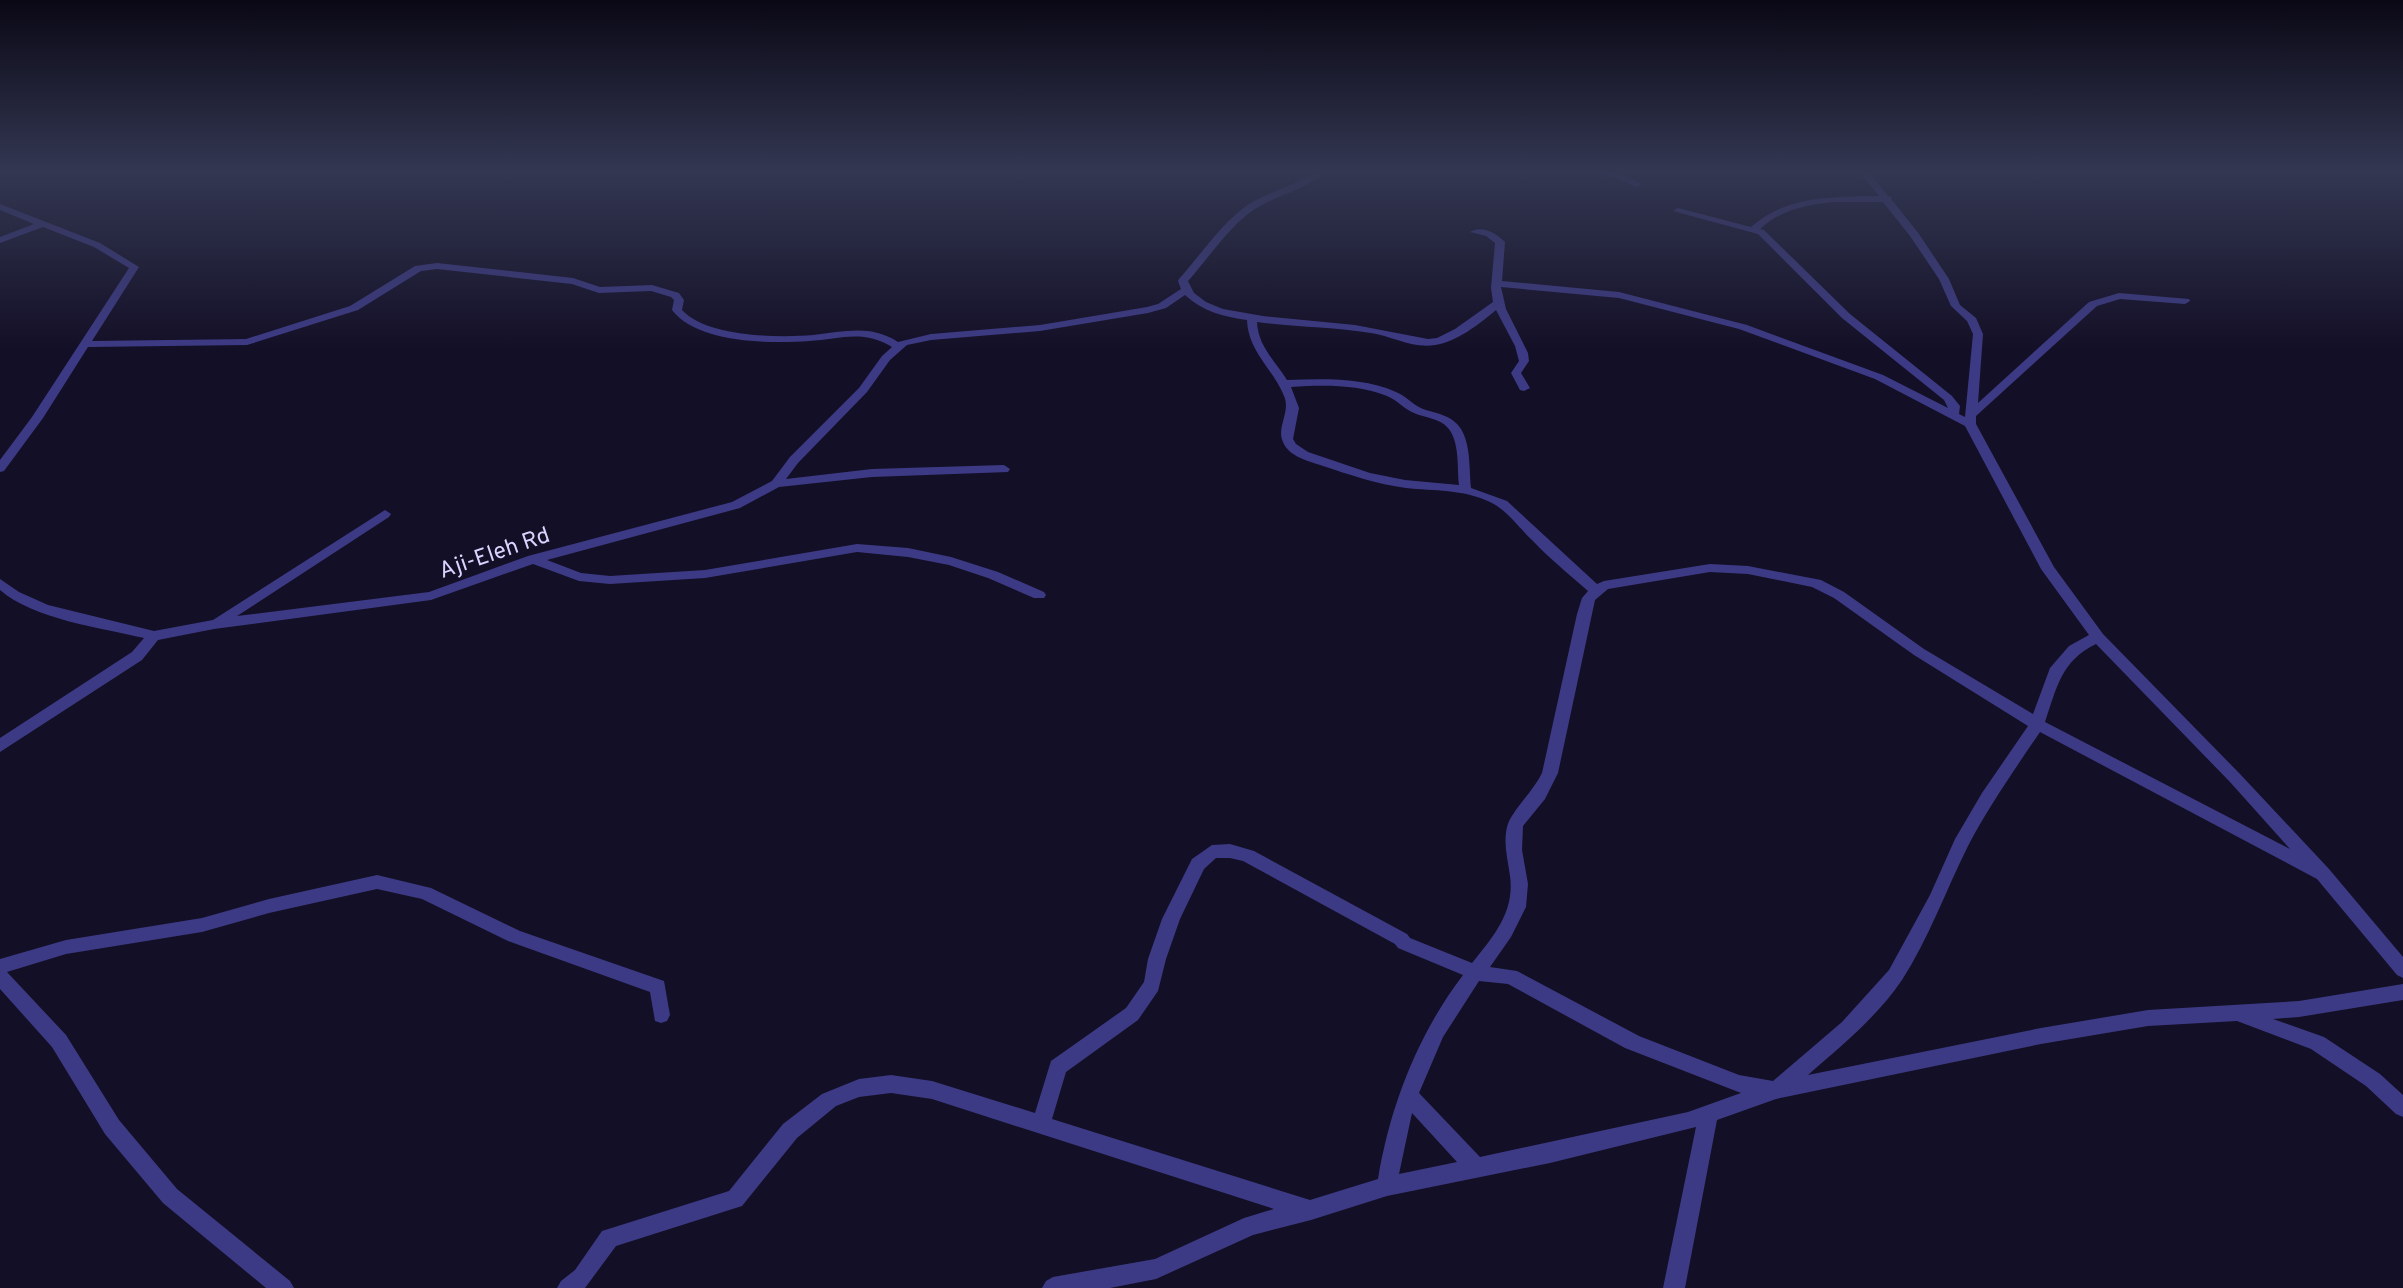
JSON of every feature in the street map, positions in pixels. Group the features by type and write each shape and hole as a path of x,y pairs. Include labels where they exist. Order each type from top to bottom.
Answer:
{"street":[{"path":"0,240 26,230"},
{"path":"0,468 134,267 97,245 62,230"},
{"path":"1227,230 1183,281 1184,290 1201,305 1252,318 1388,332 1427,343 1449,338 1490,311 1498,302"},
{"path":"1754,230 1761,232 1846,316 1940,390 1954,406 1953,415"},
{"path":"1909,230 1944,279 1956,306 1976,327 1978,334 1970,419 2048,569 2098,637 2235,778 2323,874 2403,970"},
{"path":"1475,232 1489,234 1500,242 1502,258 1497,284 1498,302 1520,343 1524,361 1516,373 1524,388"},
{"path":"85,344 247,342 354,308 418,268 437,266 573,281 599,290 652,288 675,295 678,300 677,310 686,321 710,329 800,338 866,332 886,337 898,347"},
{"path":"1497,284 1619,295 1743,327 1879,377 1953,415 1970,419"},
{"path":"776,484 794,460 863,390 886,358 898,347 913,340 932,337 1040,328 1148,310 1162,306 1184,290"},
{"path":"1970,419 2093,304 2119,296 2185,301"},
{"path":"1252,318 1256,346 1284,384 1292,403 1293,411 1286,428 1287,440 1300,452 1352,472 1394,482 1465,488 1494,498 1595,590"},
{"path":"1284,384 1364,387 1383,391 1394,394 1410,407 1443,418 1457,430 1465,488"},
{"name":"Aji-Eleh Rd","path":"0,583 14,595 44,608 153,636 214,625 431,596 533,559 736,505 776,484 872,473 1004,469"},
{"path":"214,625 386,514"},
{"path":"533,559 579,577 610,580 669,578 831,551 882,549 920,552 963,562 1039,595"},
{"path":"1387,1186 1392,1146 1419,1066 1448,1009 1477,973 1513,918 1521,888 1513,848 1515,824 1540,794 1550,774 1584,614 1595,590 1604,585 1710,568 1748,569 1816,583 1839,595 1919,652 2037,724 2323,874"},
{"path":"0,746 137,656 153,636"},
{"path":"1776,1090 1847,1028 1895,975 1937,898 1961,844 1988,797 2037,724 2055,673 2074,649 2098,637"},
{"path":"1041,1124 1058,1067 1132,1014 1152,985 1157,959 1171,919 1198,864 1212,852 1230,851 1248,856 1404,943 1477,973 1511,977 1632,1042 1739,1084 1776,1090"},
{"path":"0,967 66,947 202,925 269,906 377,882 425,892 514,936 658,987 661,1015"},
{"path":"0,977 59,1041 111,1127 170,1196 283,1288"},
{"path":"1053,1288 1156,1269 1251,1225 1311,1210 1387,1186 1477,1169 1688,1121 1776,1090 2041,1036 2148,1018 2240,1014 2323,1006 2403,992"},
{"path":"2240,1014 2317,1043 2373,1080 2403,1108"},
{"path":"568,1288 582,1277 609,1238 735,1199 790,1131 829,1100 859,1088 891,1084 932,1090 1311,1210"},
{"path":"1409,1096 1477,1169"},
{"path":"1674,1288 1709,1113"}]}
